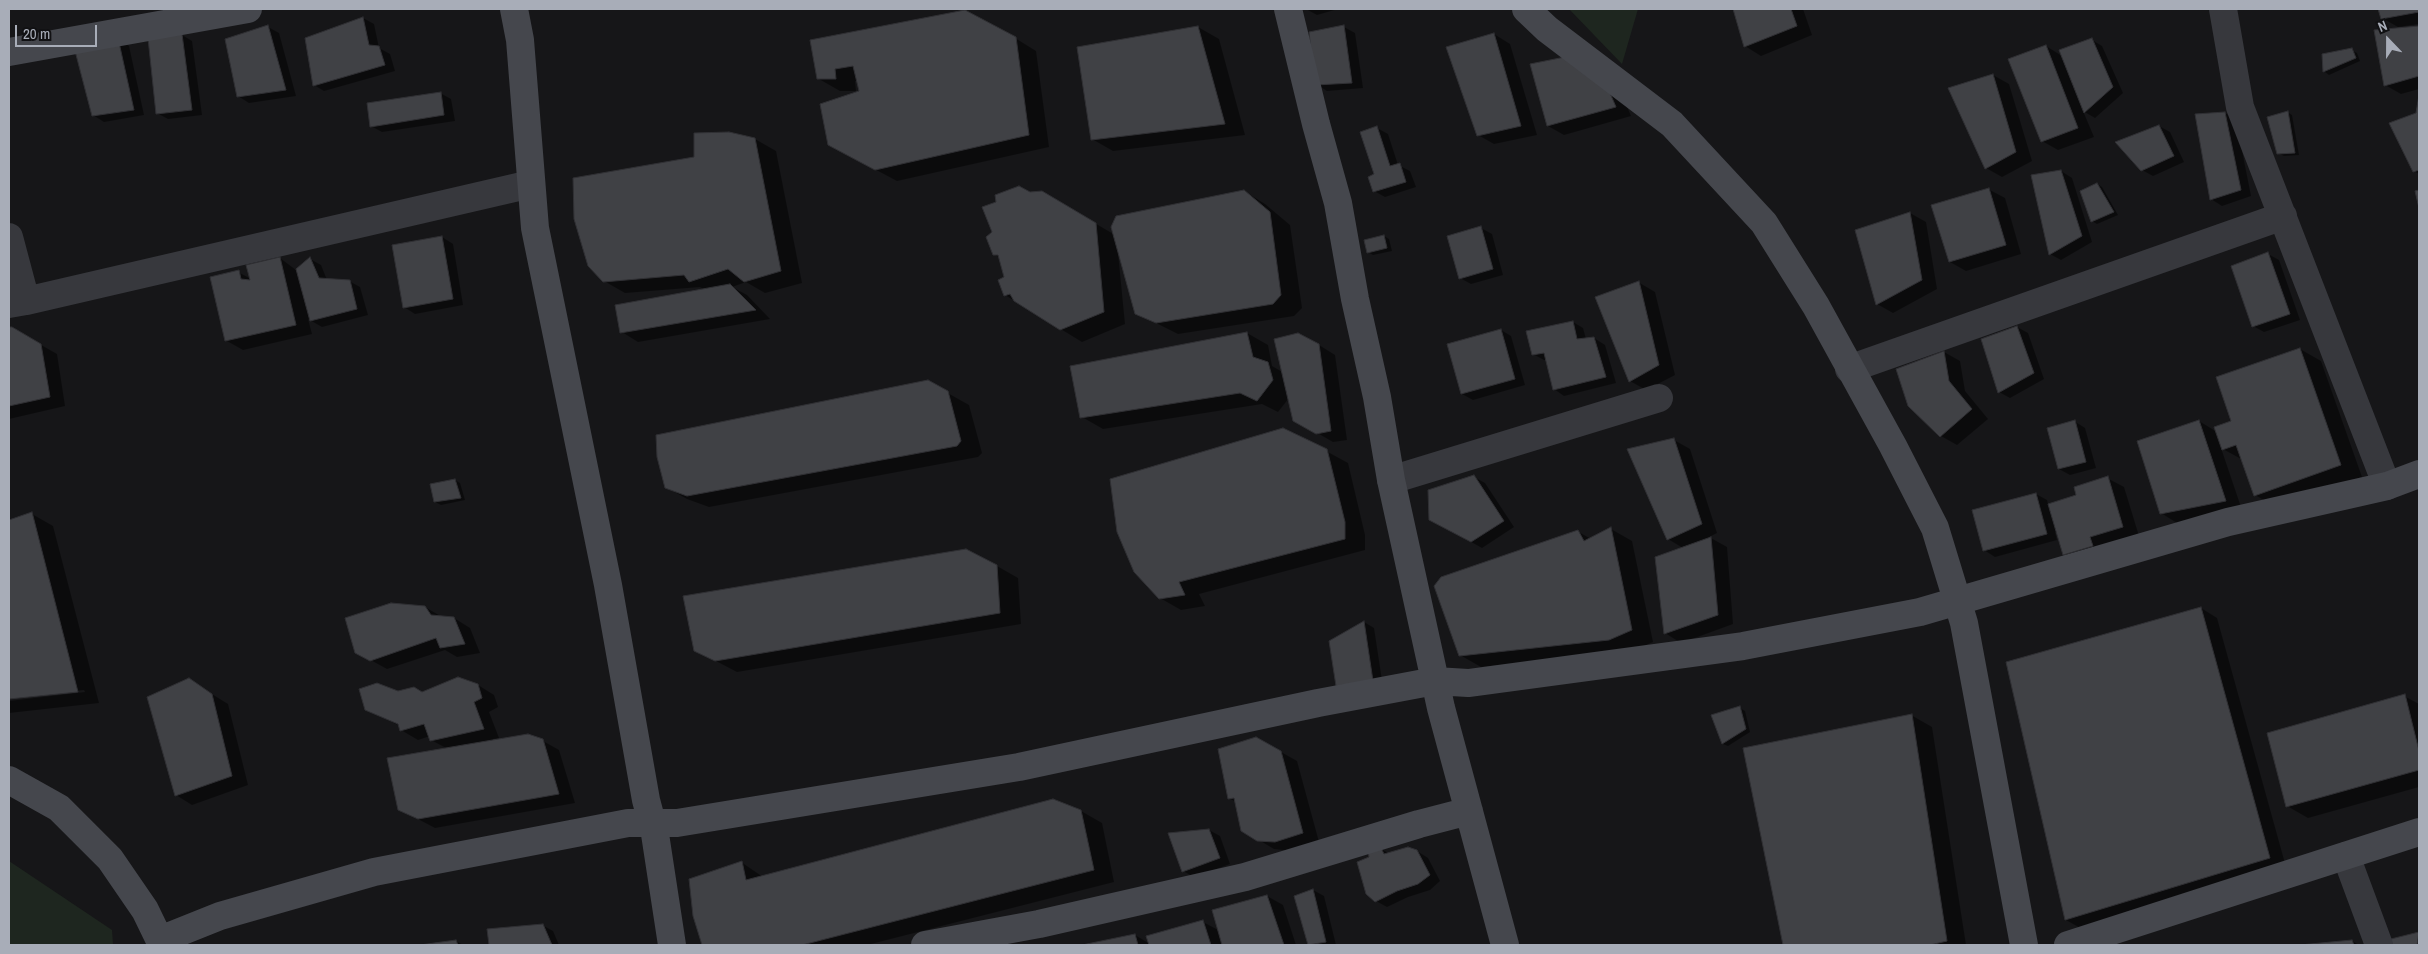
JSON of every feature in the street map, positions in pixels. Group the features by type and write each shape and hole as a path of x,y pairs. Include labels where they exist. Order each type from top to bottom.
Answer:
{"main road":[{"path":"9,52 248,9"},
{"path":"514,9 520,40 535,228 608,585 646,800 652,823 672,945"},
{"path":"1288,9 1316,124 1338,202 1355,299 1378,398 1391,480 1435,681 1506,945"},
{"path":"1526,9 1554,35 1672,124 1764,223 1816,306 1893,446 1935,528 1964,624 2024,945"},
{"path":"9,780 59,808 110,859 146,910 161,943 220,916 374,872 628,823 677,823 1020,767 1299,707 1435,681 1468,683 1744,646 1957,602 2228,522 2387,486 2419,474"},
{"path":"925,945 973,941 1245,877 1401,830 1469,812"},
{"path":"2068,945 2419,832"}],"street":[{"path":"2223,9 2240,107 2387,486"},
{"path":"9,237 17,303 531,184"},
{"path":"1849,369 2283,216"},
{"path":"1391,480 1659,398"},
{"path":"2346,856 2379,945"}],"shaded area":[{"path":"1569,9 1638,9 1622,64"},
{"path":"9,861 112,930 113,945 9,945"}],"building":[{"path":"1733,9 1791,9 1797,26 1744,47"},
{"path":"2378,9 2419,9 2419,12 2381,19"},
{"path":"965,10 1016,37 1029,135 875,170 828,145 820,104 859,91 853,66 835,69 836,79 817,79 810,40"},
{"path":"363,17 369,45 379,46 385,65 313,86 305,38"},
{"path":"268,25 286,90 237,97 225,39"},
{"path":"1344,25 1352,83 1315,85 1309,32"},
{"path":"1198,26 1225,124 1091,140 1077,47"},
{"path":"2419,26 2419,76 2384,86 2374,30"},
{"path":"1494,33 1521,126 1477,136 1446,47"},
{"path":"182,34 192,110 156,114 148,38"},
{"path":"118,38 134,110 92,116 74,47"},
{"path":"2092,38 2113,87 2084,113 2059,50"},
{"path":"2046,45 2078,128 2041,142 2008,59"},
{"path":"2352,48 2356,58 2323,72 2322,54"},
{"path":"1570,56 1600,70 1616,107 1547,126 1530,64"},
{"path":"1993,74 2016,152 1985,169 1948,88"},
{"path":"441,92 444,115 370,127 367,103"},
{"path":"2419,95 2419,170 2413,172 2389,123 2416,113"},
{"path":"2288,111 2295,153 2277,154 2267,117"},
{"path":"2225,112 2241,190 2210,200 2195,114"},
{"path":"2159,125 2174,156 2141,171 2115,142"},
{"path":"1377,126 1390,166 1400,163 1406,182 1373,192 1368,177 1374,174 1360,132"},
{"path":"729,132 755,138 781,271 744,282 728,269 689,282 684,275 603,282 588,266 574,219 573,178 694,157 694,133"},
{"path":"2061,170 2082,236 2049,255 2031,175"},
{"path":"2097,183 2114,212 2091,222 2080,191"},
{"path":"1019,186 1030,192 1042,191 1096,223 1104,312 1060,330 1014,301 1010,294 1004,296 998,280 1004,277 998,255 993,255 986,237 992,232 982,207 996,202 995,195"},
{"path":"1989,188 2006,245 1949,262 1931,205"},
{"path":"1244,190 1270,212 1281,295 1273,304 1156,323 1135,314 1111,227 1116,216"},
{"path":"2419,190 2419,208 2415,191"},
{"path":"1910,212 1922,280 1876,305 1855,230"},
{"path":"1481,226 1493,269 1459,279 1447,236"},
{"path":"1384,235 1387,248 1367,253 1364,240"},
{"path":"442,236 453,299 403,308 392,245"},
{"path":"2268,252 2290,314 2252,327 2231,266"},
{"path":"280,257 296,325 225,341 210,277 239,270 241,279 250,280 246,265"},
{"path":"310,257 319,278 350,280 357,309 310,321 296,269"},
{"path":"1639,281 1659,365 1629,382 1595,297"},
{"path":"730,284 756,310 620,333 615,305"},
{"path":"1573,321 1577,339 1594,337 1606,377 1553,390 1544,353 1532,355 1526,331"},
{"path":"2017,326 2034,373 1998,393 1981,339"},
{"path":"9,327 41,344 50,397 9,406"},
{"path":"1501,329 1515,379 1461,394 1447,344"},
{"path":"1247,332 1253,357 1268,362 1273,380 1257,401 1240,393 1080,418 1070,366"},
{"path":"1298,333 1319,344 1331,431 1316,434 1293,421 1274,339"},
{"path":"2300,348 2341,465 2254,496 2236,445 2222,450 2214,427 2231,421 2216,377"},
{"path":"1944,351 1949,381 1972,409 1940,437 1908,406 1896,369"},
{"path":"928,380 948,391 961,441 957,446 687,496 665,488 657,457 656,435"},
{"path":"2075,420 2086,462 2058,469 2047,428"},
{"path":"2199,420 2226,501 2160,514 2137,441"},
{"path":"1283,428 1327,449 1345,522 1345,539 1179,582 1185,595 1159,599 1134,572 1117,532 1110,479"},
{"path":"1674,438 1702,524 1667,540 1627,449"},
{"path":"1474,475 1504,521 1471,542 1429,520 1428,490"},
{"path":"2108,476 2123,527 2090,537 2093,546 2063,555 2048,504 2076,495 2074,487"},
{"path":"455,479 461,498 434,502 430,484"},
{"path":"2036,493 2047,534 1983,551 1972,510"},
{"path":"32,512 78,692 9,699 9,520"},
{"path":"1611,527 1632,630 1609,640 1459,656 1434,586 1441,577 1578,530 1584,541"},
{"path":"1711,537 1718,615 1664,634 1655,557"},
{"path":"966,549 997,565 1000,613 715,661 694,651 683,596"},
{"path":"391,603 425,606 431,615 454,617 465,644 440,648 436,638 370,661 355,653 345,618"},
{"path":"2201,607 2270,858 2065,920 2006,662"},
{"path":"1364,621 1373,681 1336,686 1329,641"},
{"path":"458,677 478,684 482,698 474,702 484,729 430,741 424,724 400,731 398,724 365,710 359,689 377,683 398,691 414,687 422,692"},
{"path":"189,678 212,694 232,776 175,796 147,697"},
{"path":"2405,694 2419,751 2419,770 2286,807 2267,733"},
{"path":"1740,706 1746,729 1722,744 1711,715"},
{"path":"1912,714 1947,941 1930,945 1783,945 1743,748"},
{"path":"528,734 543,739 559,794 418,819 398,810 387,758"},
{"path":"1256,737 1281,751 1303,833 1275,842 1257,841 1241,831 1234,798 1228,799 1218,749"},
{"path":"1053,799 1081,810 1094,870 802,945 702,945 693,916 689,879 742,861 746,880"},
{"path":"1209,829 1220,858 1182,872 1168,833"},
{"path":"1408,847 1417,850 1430,875 1418,884 1397,891 1375,902 1366,894 1357,862 1369,857 1368,851 1381,848 1384,854"},
{"path":"1313,889 1326,942 1308,945 1294,896"},
{"path":"1267,895 1284,945 1222,945 1212,910"},
{"path":"1203,920 1211,945 1149,945 1146,936"},
{"path":"543,924 552,945 489,945 487,929"},
{"path":"2419,932 2417,945 2389,945 2387,940"},
{"path":"1135,934 1138,945 1082,945"},
{"path":"456,940 458,945 420,945"},
{"path":"2352,940 2354,945 2300,945"}]}
